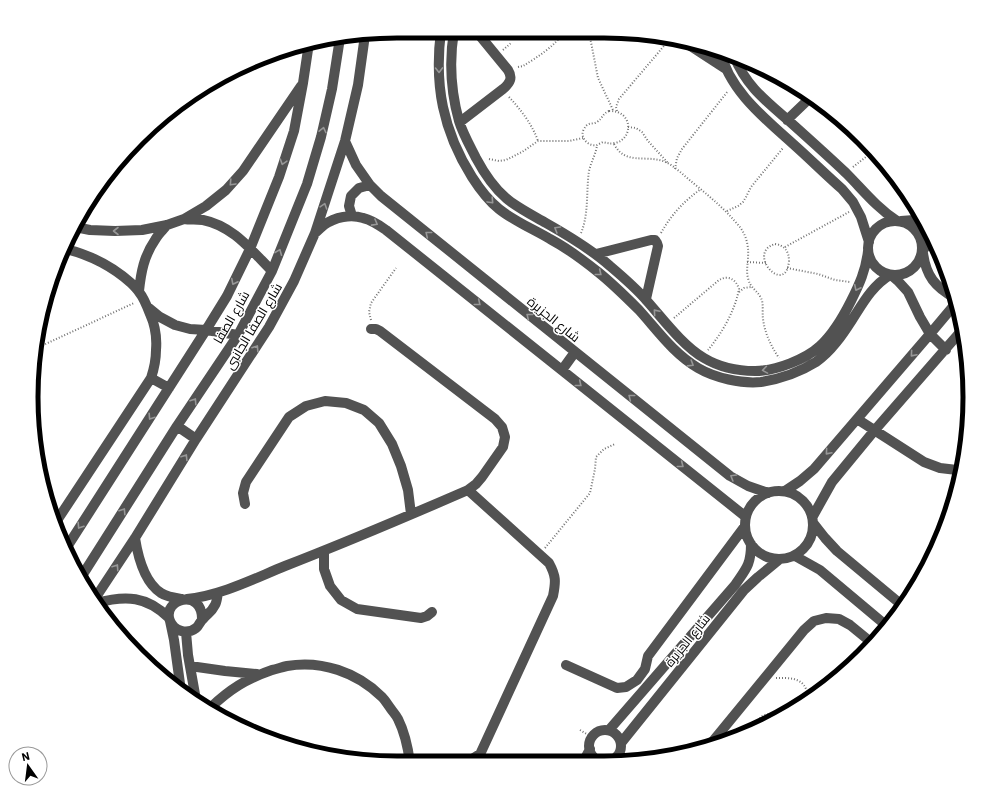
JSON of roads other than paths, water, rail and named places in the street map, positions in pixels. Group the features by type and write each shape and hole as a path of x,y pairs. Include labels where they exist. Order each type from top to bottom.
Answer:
{"street":[{"path":"440,38 438,70 441,99 448,127 459,153 473,178 485,194 499,209 525,226 575,254 598,271 629,300 668,344 685,360 706,372 737,381 761,382 785,376 818,361 843,334 873,289 890,275 898,276 911,271 916,266 923,251 929,244"},
{"path":"453,38 451,70 454,100 460,122 470,146 492,184 507,199 596,254 646,299 666,324 689,347 702,357 714,363 735,369 756,371 786,365 810,354 831,333 848,307 861,280 867,261 868,246 872,234 876,228 890,221 916,219"},
{"path":"460,122 503,89 511,80 508,70 482,38"},
{"name":"شارع الصفا الجانبى","path":"98,594 269,327 294,281 315,233 345,141 358,85 364,40"},
{"name":"شارع الصفا","path":"84,573 177,426 238,335 272,271 307,184 332,89 339,43"},
{"name":"شارع الصفا","path":"69,543 170,388 227,296 250,249 279,177 294,131 308,49"},
{"path":"697,50 726,69"},
{"path":"723,58 726,69 734,84 755,109 842,189 853,202 861,217 870,259 875,267 898,280 908,292 930,334 946,350"},
{"path":"737,64 744,77 764,100 846,173 882,210 899,221 910,225 917,232 922,241 924,264 929,276 936,286 948,294"},
{"path":"80,228 116,231 142,230 167,225 184,219 206,206 226,190 243,171 303,83"},
{"path":"787,120 807,101"},
{"name":"شارع الجزيرة","path":"345,141 356,165 370,185 381,196 730,476 748,486 768,493"},
{"path":"473,178 481,167"},
{"path":"352,216 349,206 351,196 359,188 370,185"},
{"path":"525,226 532,215"},
{"path":"315,233 325,224 338,218 352,216 374,222 386,230 562,370 746,521 747,536 751,544 759,553 769,558 780,559 795,556 803,550 813,534 813,520 832,482 874,431 958,336"},
{"path":"184,219 203,220 221,226 237,236 272,271"},
{"path":"59,517 151,378 157,349 156,335 153,321 143,299 141,273 146,255 155,239 167,225"},
{"path":"596,254 655,240 658,246 646,299"},
{"path":"70,250 79,252 102,262 122,275 160,318 174,325 190,329 238,335"},
{"path":"785,492 814,469 952,307"},
{"path":"180,683 169,612 176,602 218,593 324,551 468,490 482,477 503,447 505,437 502,427 489,414 373,329"},
{"path":"562,370 575,352"},
{"path":"151,378 170,388"},
{"path":"245,504 243,493 246,482 289,417 306,406 325,401 346,403 364,410 379,423 392,444 401,466 408,490 411,514"},
{"path":"857,419 924,462 940,468 955,470"},
{"path":"177,426 196,439"},
{"path":"468,490 549,563 554,573 556,585 553,596 479,756"},
{"path":"566,665 617,688 626,687 637,680 645,669 648,656 746,521 751,506 758,498 776,491 794,494 802,500 809,507 813,520 824,538 837,551 898,602"},
{"path":"135,538 138,555 144,572 154,587 161,594 171,598 194,601 199,606 202,613 202,620"},
{"name":"شارع الجزيرة","path":"608,730 735,584 748,566 751,556 751,544"},
{"path":"324,551 324,569 330,586 341,600 357,609 421,618 432,612"},
{"path":"795,556 820,570 883,623"},
{"name":"شارع الجزيرة","path":"621,743 744,590 780,559"},
{"path":"144,601 154,587"},
{"path":"102,601 126,598 144,601 159,609 170,620 174,627 180,631 186,632 192,631 196,628 210,613 216,604 218,593"},
{"path":"715,738 804,630 814,621 826,618 839,619 850,625 868,640"},
{"path":"186,632 186,644 195,693"},
{"path":"213,705 233,688 247,680 286,666 313,664 338,669 362,680 382,697 398,718 408,743 409,756"},
{"path":"190,666 225,672 261,674"},
{"path":"593,756 589,745 592,737 599,731 608,730 617,735 621,743 621,748 615,756"},
{"path":"586,756 590,749"}]}
